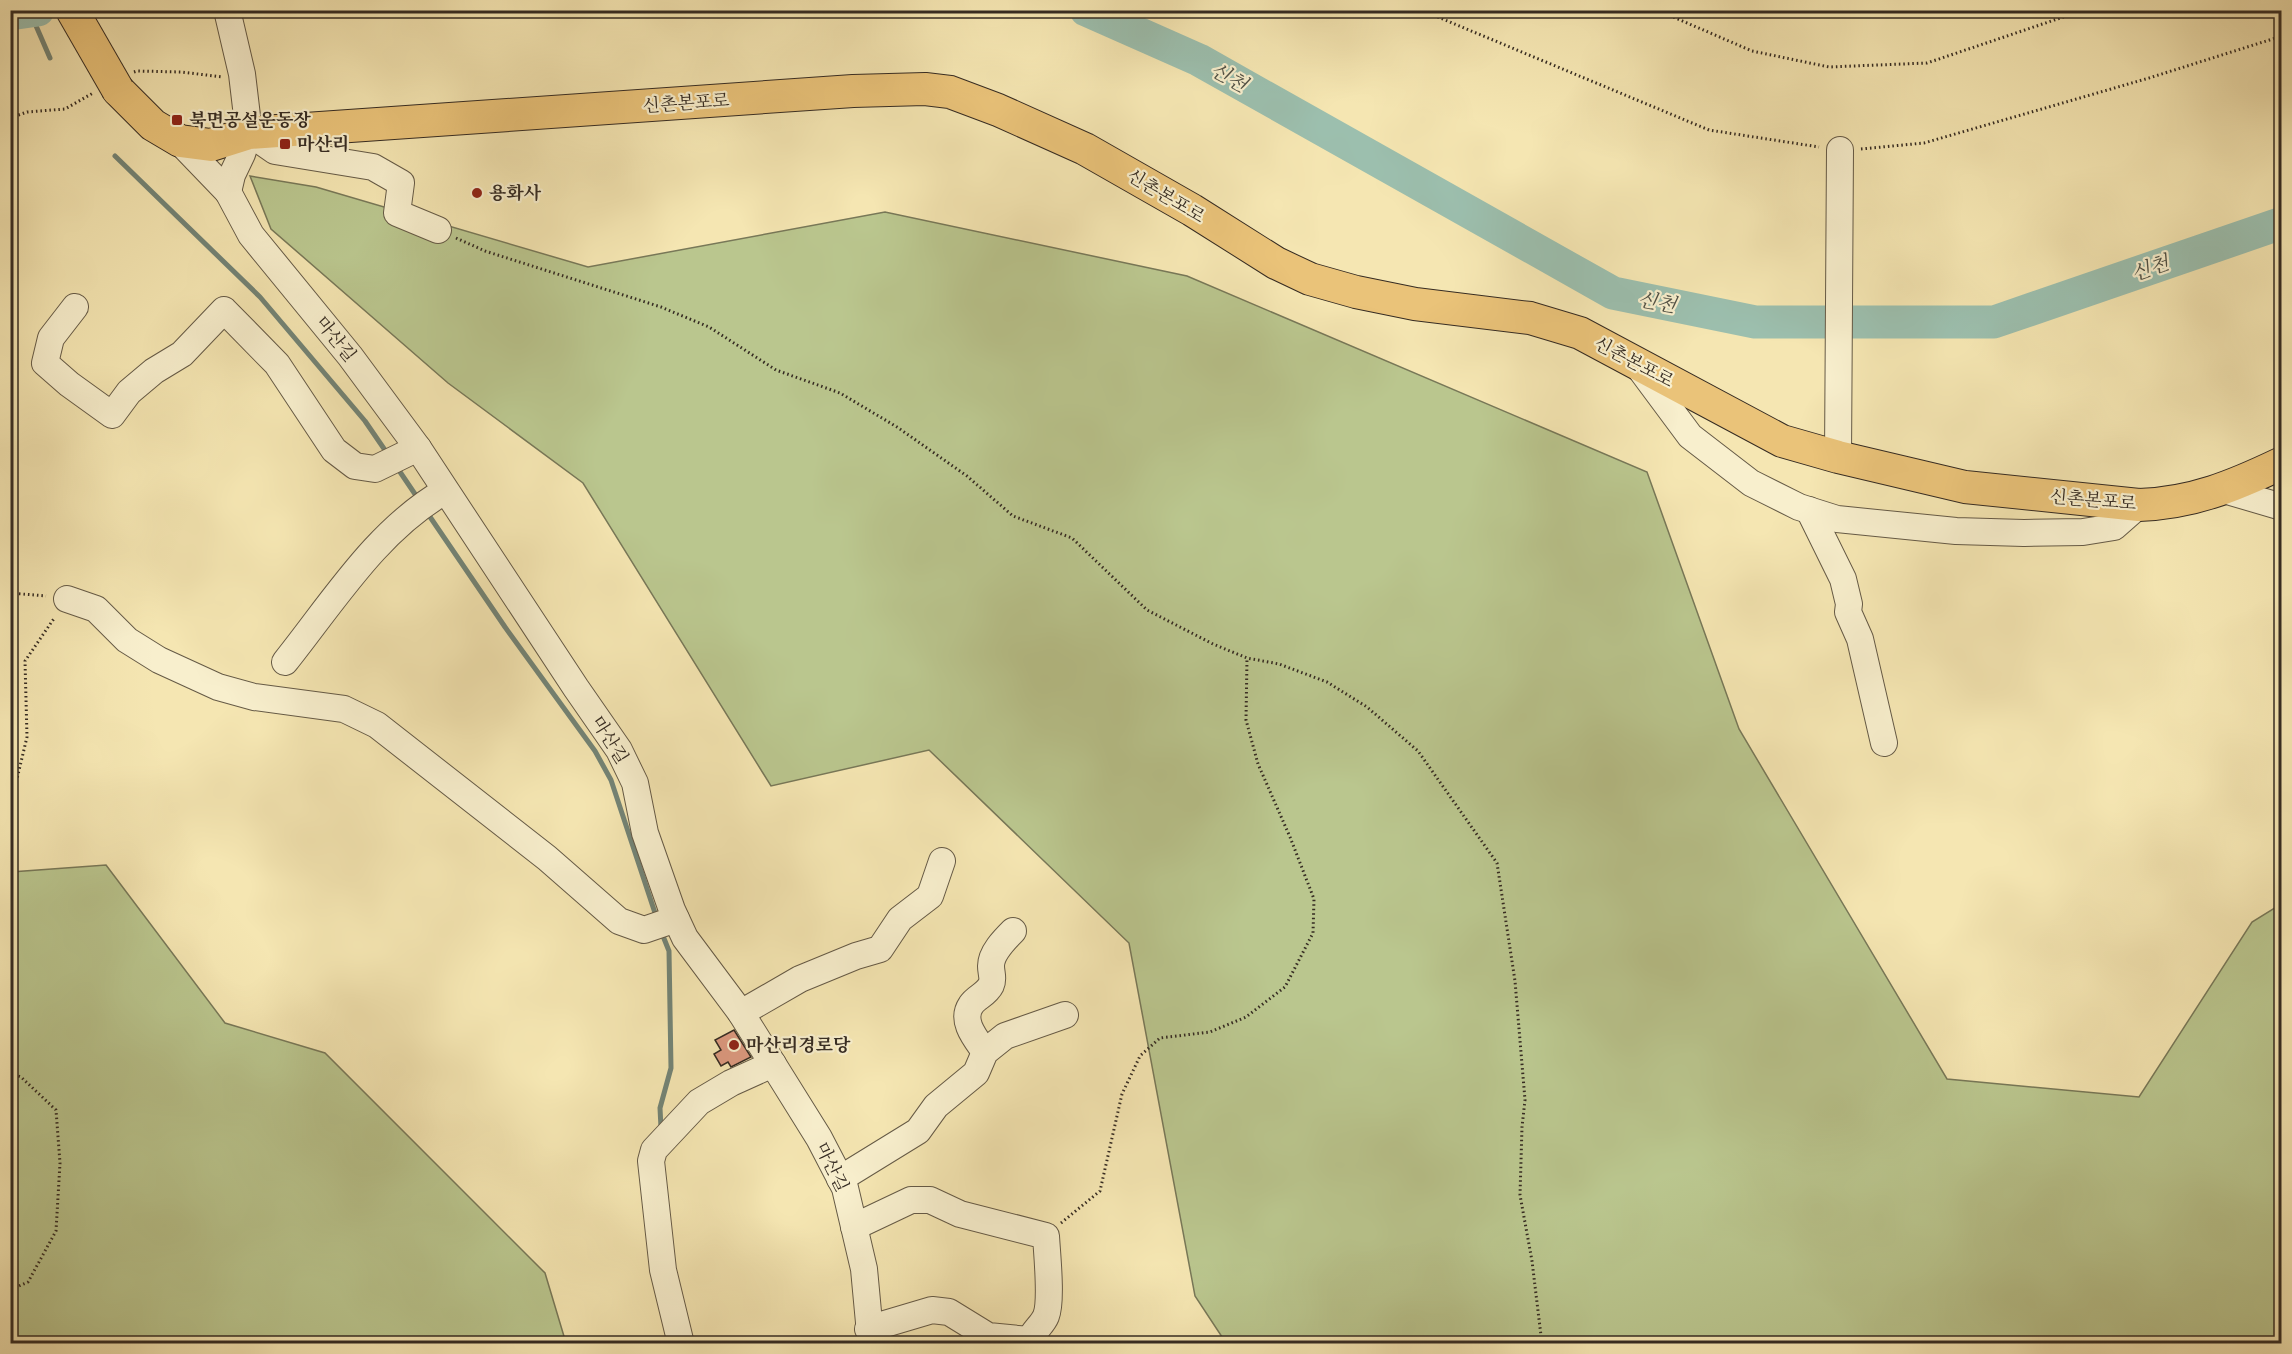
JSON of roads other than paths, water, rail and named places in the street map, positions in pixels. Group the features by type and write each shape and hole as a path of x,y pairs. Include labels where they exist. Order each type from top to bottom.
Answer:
{"main road":[{"name":"신촌본포로","path":"72,10 118,90 153,125 177,139 211,145 249,133 853,91 925,89 950,92 1017,118 1085,149 1192,210 1276,263 1310,279 1356,292 1415,304 1530,318 1580,333 1782,441 1838,457 1965,487 2139,505 2168,504 2224,490 2282,463"}],"street":[{"path":"227,10 242,74 249,133 232,175 228,192"},
{"path":"249,133 275,151 373,167 401,183 397,213 438,230"},
{"name":"마산길","path":"177,139 228,192 251,235 350,356 438,495 619,750 635,783 661,924 685,938 741,1012 819,1138 845,1188 864,1269 870,1336"},
{"path":"1838,457 1836,416 1840,150"},
{"path":"75,307 51,338 45,363 69,384 112,415 129,392 154,371 182,354 224,310 278,364 334,450 355,466 375,469 409,452"},
{"path":"1636,363 1690,436 1751,483 1799,507 1838,519 1956,531 2083,532 2114,527 2139,505"},
{"path":"2224,490 2282,507"},
{"path":"285,662 366,560 407,517 438,495"},
{"path":"1809,510 1843,579 1849,604 1848,612 1860,639 1884,743"},
{"path":"67,599 96,609 127,640 159,660 218,687 254,697 344,709 377,725 547,858 620,921 661,924"},
{"path":"741,1012 800,979 880,949 900,919 930,896 942,861"},
{"path":"985,1052 971,1032 967,1019 970,1005 986,992 993,982 990,964 998,947 1013,931"},
{"path":"840,1179 918,1131 936,1106 976,1073 985,1052 1005,1036 1065,1015"},
{"path":"681,1344 663,1270 651,1161 662,1142 699,1102 731,1083 773,1064"},
{"path":"854,1227 910,1200 930,1200 960,1214 1046,1236 1049,1287 1046,1316 1036,1328 1029,1342 988,1336 949,1311 932,1310 870,1336"}],"waterway":[{"name":"신천","path":"10,14 38,10"},
{"name":"신천","path":"1086,10 1199,60 1613,293 1755,322 1994,322 2282,223"},
{"path":"30,12 50,58"},
{"path":"115,156 260,297 365,421 389,456"},
{"path":"396,466 419,500"},
{"path":"426,511 505,627 595,751 611,780 657,919"},
{"path":"661,931 669,951 671,1068 660,1108 661,1128"}],"place":[{"name":"북면공설운동장","path":"177,120"},
{"name":"마산리","path":"285,144"},
{"name":"용화사","path":"477,193"},
{"name":"마산리경로당","path":"734,1045"}]}
